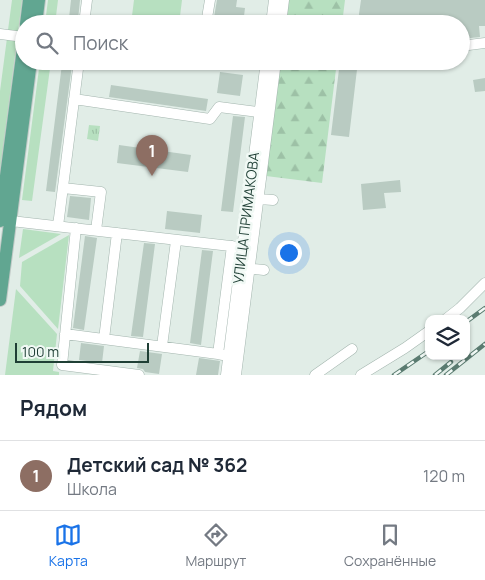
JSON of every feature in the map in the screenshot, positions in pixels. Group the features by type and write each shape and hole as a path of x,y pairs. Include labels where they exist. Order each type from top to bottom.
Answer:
{"main road":[{"path":"27,15 29,0"},
{"path":"37,15 39,0"},
{"path":"0,300 3,220 20,70"},
{"path":"3,220 29,70"}],"street":[{"path":"85,15 87,0"},
{"path":"208,15 210,0"},
{"path":"272,15 274,0"},
{"path":"282,15 284,0"},
{"path":"0,34 15,37"},
{"path":"470,45 485,43"},
{"path":"58,226 78,70"},
{"name":"УЛИЦА ПРИМАКОВА","path":"242,247 258,199 267,70"},
{"path":"74,99 210,119 219,107 264,113"},
{"name":"УЛИЦА ПРИМАКОВА","path":"236,375 245,268 242,247 264,113"},
{"path":"63,188 101,192 96,230"},
{"path":"258,199 273,200"},
{"path":"3,220 242,247 218,354"},
{"path":"76,228 62,365 139,375"},
{"path":"104,339 117,233"},
{"path":"162,346 176,240"},
{"path":"245,268 264,270"},
{"name":"УЛИЦА ПРИМАКОВА","path":"226,375 245,268"},
{"path":"451,315 485,283"},
{"path":"65,334 223,355 221,375"},
{"path":"361,375 425,334"},
{"path":"315,375 352,349"}],"green space":[{"path":"12,0 22,0 20,15 15,15 15,31 8,30"},
{"path":"48,0 58,0 56,15 46,15"},
{"path":"134,0 182,0 180,15 132,15"},
{"path":"289,0 345,0 343,15 287,15"},
{"path":"7,38 15,40 15,55 0,171 0,91"},
{"path":"39,70 50,70 32,201 22,200"},
{"path":"280,70 336,70 322,183 266,176"},
{"path":"89,125 100,126 98,141 87,139"},
{"path":"23,229 61,234 19,258"},
{"path":"69,235 58,329 20,286 22,262"},
{"path":"16,289 57,334 53,371 59,372 59,375 5,375"}],"building":[{"path":"71,0 80,0 78,15 69,15"},
{"path":"217,0 237,0 236,7 245,8 244,15 214,15"},
{"path":"361,0 485,0 485,26 479,26 480,37 470,38 470,15 359,14"},
{"path":"61,70 71,70 55,192 46,191"},
{"path":"339,70 357,70 349,137 331,135"},
{"path":"220,72 243,75 240,96 217,93"},
{"path":"485,78 485,91 475,92 473,80"},
{"path":"111,85 208,99 206,111 109,97"},
{"path":"233,116 245,117 233,212 221,211"},
{"path":"119,145 191,155 188,172 117,163"},
{"path":"400,180 401,192 384,193 386,208 363,210 361,184"},
{"path":"70,196 91,198 89,220 67,217"},
{"path":"167,211 202,215 200,233 165,229"},
{"path":"85,236 97,238 84,330 73,328"},
{"path":"144,243 155,244 143,337 131,336"},
{"path":"202,250 213,251 201,345 190,343"},
{"path":"81,343 104,346 102,363 79,360"},
{"path":"140,351 162,354 159,374 145,372 143,369 137,368"},
{"path":"199,358 220,361 218,375 196,375"}],"railway":[{"path":"470,319 485,308"},
{"path":"446,375 485,344"},
{"path":"394,375 425,354"},
{"path":"435,375 451,362"}],"place":[{"name":"Детский сад № 362","path":"152,176"}]}
